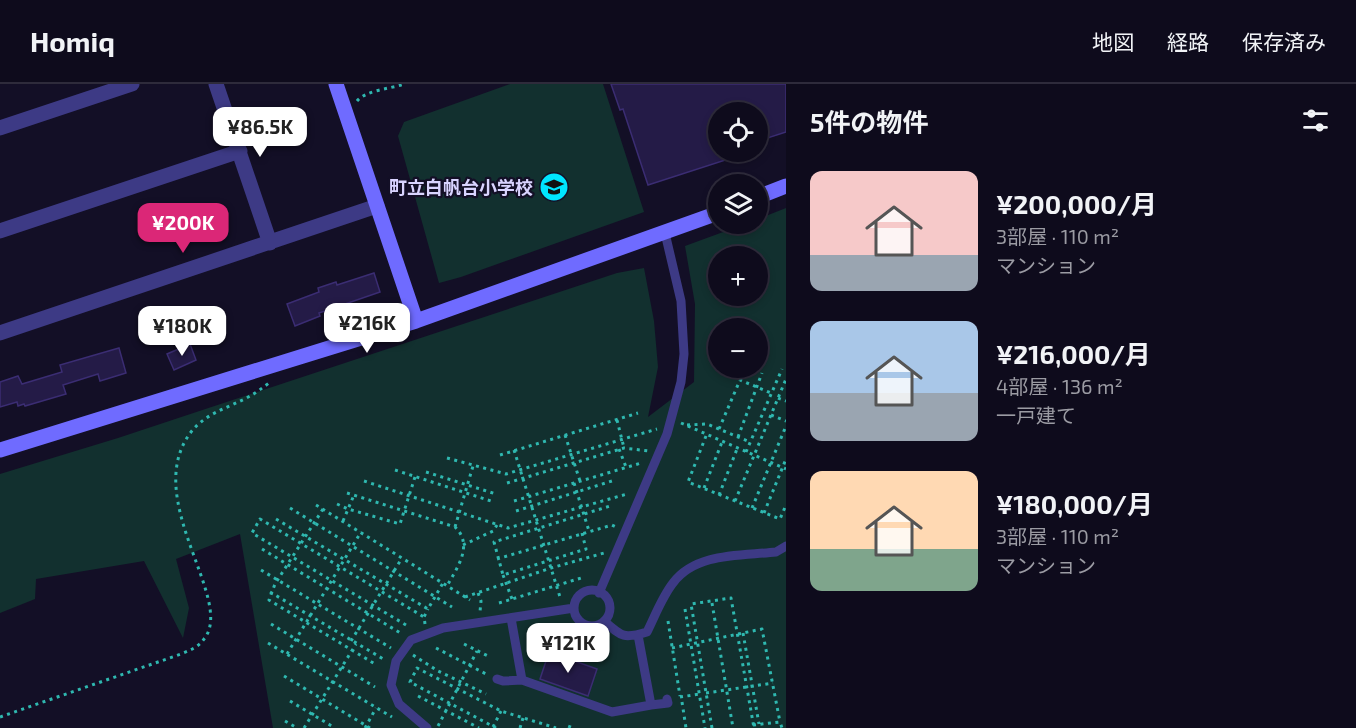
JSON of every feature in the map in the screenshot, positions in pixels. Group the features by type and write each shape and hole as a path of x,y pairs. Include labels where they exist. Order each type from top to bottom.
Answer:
{"street":[{"path":"0,128 132,84"},
{"path":"216,84 270,243"},
{"path":"336,84 416,321"},
{"path":"0,231 240,151"},
{"path":"768,193 786,186"},
{"path":"0,333 376,206"},
{"path":"0,450 274,367 416,321 708,217"}],"lane":[{"path":"599,592 668,434 681,382 684,331 681,301 665,233"},
{"path":"604,621 620,635 626,637 647,632 674,581 693,566 714,559 776,552 786,546"},
{"path":"588,591 599,592 608,600 610,606 608,617 594,626 583,623 575,614 574,608 578,597 588,591"},
{"path":"427,728 399,704 391,685 394,666 411,640 443,628 574,608"},
{"path":"511,618 522,680"},
{"path":"638,635 651,705"},
{"path":"497,679 522,680 612,712 668,704 667,699"}],"path":[{"path":"357,101 365,94 404,84"},
{"path":"0,717 182,654 204,640 211,622 210,604 178,506 176,474 179,454 190,433 203,420 248,397 270,382 274,375 274,367"},
{"path":"746,453 782,369"},
{"path":"738,437 761,378"},
{"path":"735,501 786,379"},
{"path":"719,429 740,380 771,393"},
{"path":"778,398 786,401"},
{"path":"500,454 638,413"},
{"path":"771,415 786,422"},
{"path":"672,419 784,469"},
{"path":"616,420 624,448"},
{"path":"686,425 707,424 750,442"},
{"path":"752,508 786,426"},
{"path":"447,458 506,474 656,428 668,434"},
{"path":"565,435 580,481"},
{"path":"706,436 688,482 780,519 786,505"},
{"path":"704,488 722,442"},
{"path":"507,483 624,448 644,450 659,455"},
{"path":"620,449 626,467"},
{"path":"719,495 737,449"},
{"path":"514,450 562,603"},
{"path":"764,513 784,469 786,459"},
{"path":"514,501 642,463"},
{"path":"455,527 473,466"},
{"path":"395,470 494,502"},
{"path":"426,472 495,494"},
{"path":"337,504 400,524 415,477"},
{"path":"516,511 615,480"},
{"path":"364,481 508,528 627,494 640,498"},
{"path":"574,483 589,531"},
{"path":"347,493 455,527 458,530 463,545 461,563 435,596 424,617 260,519 252,533 405,625"},
{"path":"343,521 354,495"},
{"path":"316,505 470,600"},
{"path":"512,599 497,559 494,542 610,506"},
{"path":"290,508 452,606"},
{"path":"323,509 270,592 269,600 375,664"},
{"path":"276,519 428,609"},
{"path":"463,545 493,531 497,525"},
{"path":"497,559 612,525"},
{"path":"287,654 361,532"},
{"path":"503,575 585,549 582,533"},
{"path":"262,549 411,640"},
{"path":"465,597 603,553 614,558"},
{"path":"351,641 402,558"},
{"path":"261,570 359,629 486,694"},
{"path":"499,603 581,579"},
{"path":"270,592 378,656"},
{"path":"478,593 481,601"},
{"path":"712,728 691,604 731,598 754,726 780,722"},
{"path":"711,602 733,728"},
{"path":"685,609 705,728"},
{"path":"668,621 686,728"},
{"path":"271,624 375,687"},
{"path":"672,648 762,628 782,728"},
{"path":"743,633 759,724"},
{"path":"268,643 392,717"},
{"path":"304,728 356,644"},
{"path":"464,644 490,657"},
{"path":"436,648 497,679"},
{"path":"437,728 477,651"},
{"path":"501,711 495,727 410,682 417,668 501,711 556,728"},
{"path":"284,676 367,727 376,708"},
{"path":"681,697 773,683"},
{"path":"418,696 479,728"},
{"path":"290,701 335,728"},
{"path":"520,728 523,718"},
{"path":"285,721 297,728"},
{"path":"570,728 571,723"}],"green space":[{"path":"510,84 603,84 644,212 439,283 398,136 404,122"},
{"path":"786,208 786,728 273,728 240,534 176,559 189,608 183,638 144,561 36,579 35,599 0,613 0,474 118,438 617,273 644,268 654,321 658,367 648,417 694,382 695,304 685,246 718,234 768,234 768,215"}],"building":[{"path":"611,84 786,84 786,132 768,138 768,102 708,102 708,162 719,162 648,185 623,109 620,110"},
{"path":"374,273 380,292 319,313 320,316 295,326 287,304 319,292 318,288 336,282 337,285"},
{"path":"190,344 196,360 174,370 167,354"},
{"path":"119,348 126,373 100,381 98,374 63,385 66,394 25,406 24,404 18,406 17,402 0,407 0,382 18,376 22,384 62,372 60,365"},
{"path":"549,652 597,669 588,696 540,679"}],"place":[{"name":"町立白帆台小学校","path":"554,187"}]}
